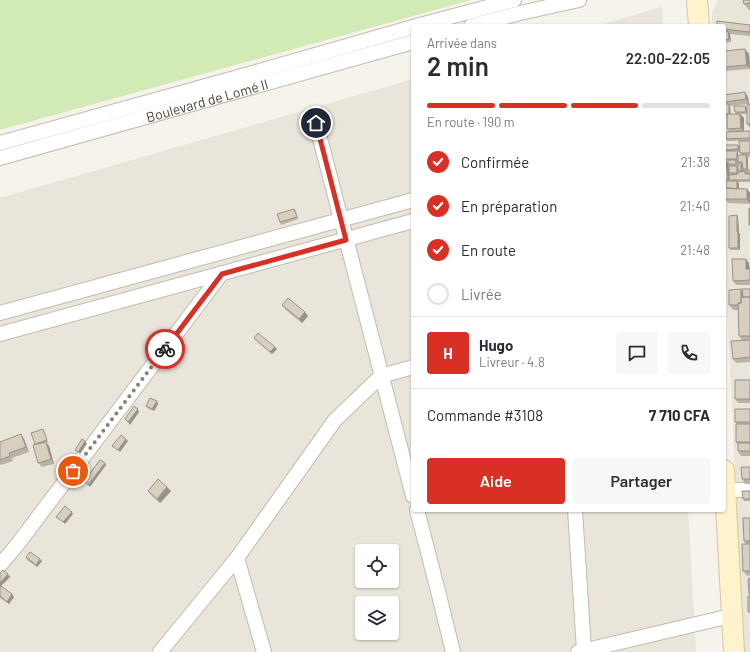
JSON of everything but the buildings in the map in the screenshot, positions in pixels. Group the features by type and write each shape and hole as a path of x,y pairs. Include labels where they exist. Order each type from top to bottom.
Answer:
{"main road":[{"path":"686,0 687,24"},
{"path":"697,0 699,24"},
{"path":"726,508 734,652"},
{"path":"715,512 724,652"}],"street":[{"path":"424,24 514,0"},
{"path":"479,24 579,0"},
{"name":"Boulevard de Lomé II","path":"0,143 411,28"},
{"name":"Boulevard de Lomé II","path":"0,158 411,43"},
{"path":"316,123 411,488"},
{"path":"0,313 411,201"},
{"path":"0,334 411,222"},
{"path":"0,565 17,545 222,274"},
{"path":"160,652 237,558 335,420 381,376 411,368"},
{"path":"726,490 750,490"},
{"path":"418,512 453,652"},
{"path":"575,512 581,651 722,618"},
{"path":"0,550 17,545"},
{"path":"237,558 264,652"}],"shaded area":[{"path":"718,0 750,0 750,652 744,652 726,290 726,24 712,24 712,12"},
{"path":"662,7 663,24 603,24"},
{"path":"411,80 411,512 688,512 696,652 0,652 0,198"}],"green space":[{"path":"0,0 471,0 0,130"}],"way so far":[{"path":"73,471 165,349"}],"route":[{"path":"165,349 222,274 346,240 316,123"}]}
